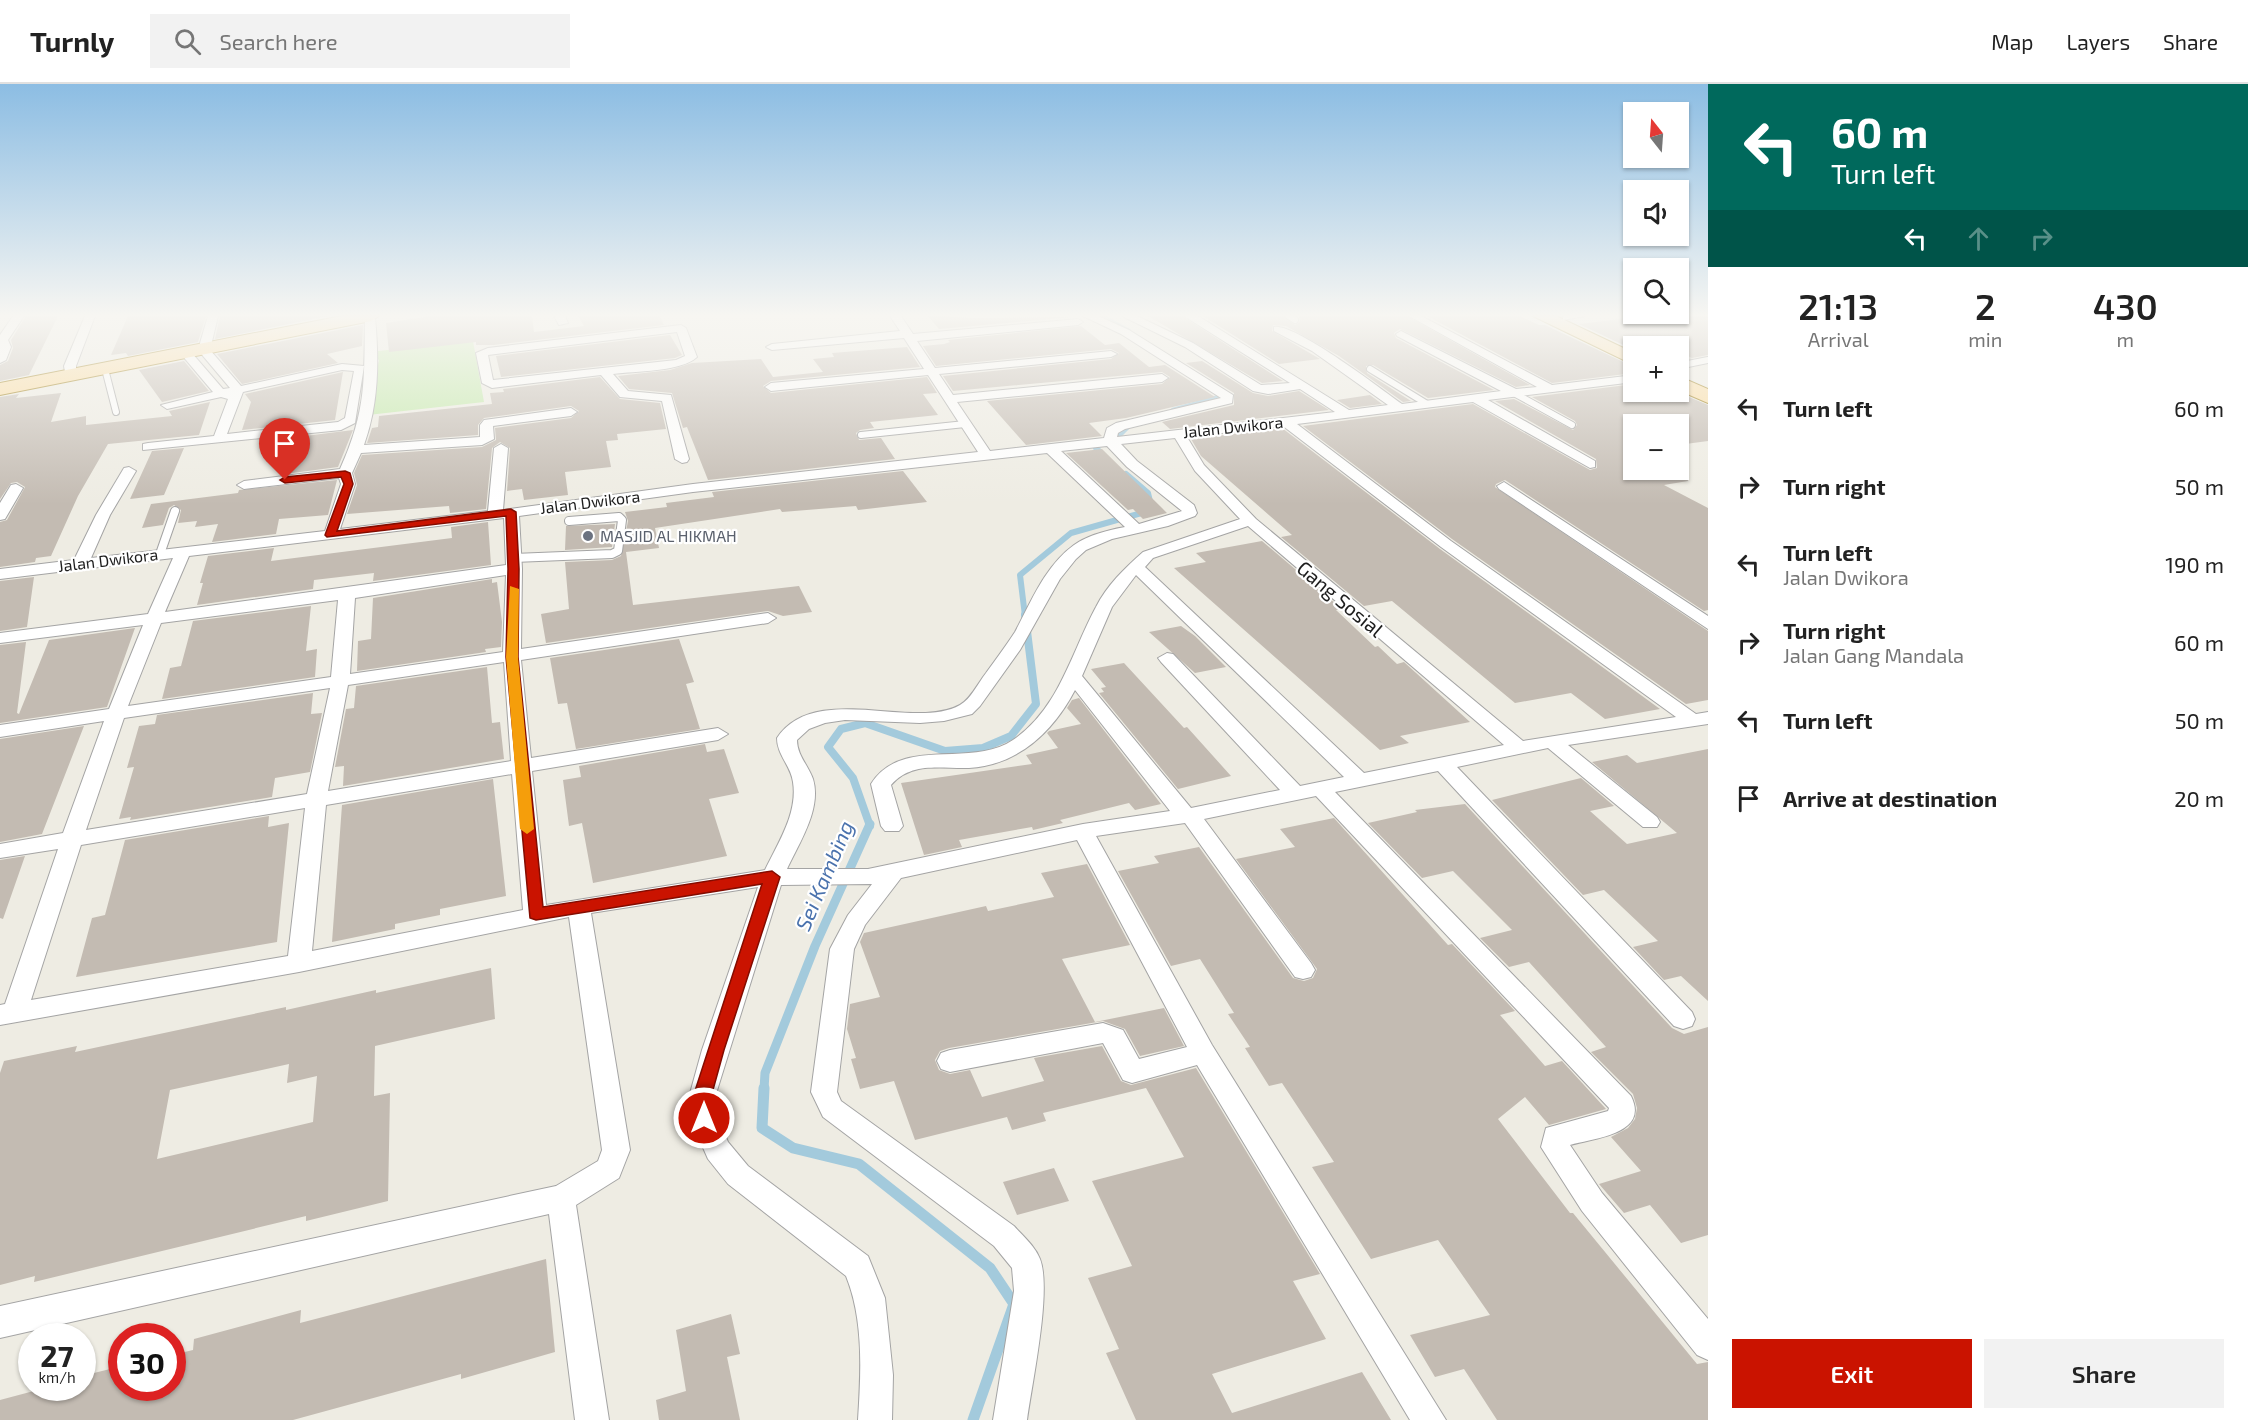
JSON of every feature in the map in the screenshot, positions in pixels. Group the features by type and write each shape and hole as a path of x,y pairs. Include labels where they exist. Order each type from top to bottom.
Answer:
{"main road":[{"path":"0,389 57,378"},
{"path":"1689,388 1708,397"}],"street":[{"path":"208,378 230,393"},
{"path":"219,439 230,393 225,378"},
{"path":"167,405 293,378"},
{"path":"148,447 348,424 351,420 358,378"},
{"path":"331,535 348,484 345,473 357,449 367,418 372,378"},
{"path":"487,378 488,383 492,384 545,378"},
{"path":"610,378 624,394 668,398 682,459"},
{"path":"771,387 857,378"},
{"path":"935,378 986,454"},
{"path":"948,399 1158,378"},
{"path":"875,1420 877,1375 870,1298 856,1266 738,1175 718,1150 704,1118 702,1097 712,1059 772,877 804,807 803,780 788,747 787,738 792,731 811,718 844,716 930,718 951,715 969,708 1016,645 1047,586 1074,554 1081,548 1135,528 1190,513 1189,508 1132,464 1114,441 1112,431 1121,426 1228,400 1227,395 1202,378"},
{"path":"1242,378 1257,388 1268,390 1299,386"},
{"path":"1288,378 1346,414"},
{"path":"1358,378 1400,408"},
{"path":"1486,378 1514,393"},
{"path":"1532,378 1551,388"},
{"name":"Jalan Dwikora","path":"0,574 986,454 1286,422 1623,379"},
{"path":"1475,398 1590,464"},
{"path":"357,449 482,441 487,439 486,425 489,423 571,412"},
{"path":"1286,422 1446,544 1701,720"},
{"name":"Gang Sosial","path":"1173,434 1249,520 1360,617 1520,748"},
{"path":"501,448 503,514 514,564 512,657 536,914"},
{"path":"1050,448 1135,528"},
{"path":"81,563 103,515 129,471"},
{"path":"244,485 345,473"},
{"path":"1504,486 1708,624"},
{"path":"0,516 16,488"},
{"path":"892,826 881,784 896,768 908,764 981,760 1014,749 1039,730 1073,676 1105,605 1135,566 1148,555 1249,520"},
{"path":"7,1014 73,838 115,714 153,616 184,551"},
{"path":"0,638 153,616 347,594 514,564"},
{"path":"1135,566 1360,781"},
{"path":"299,963 316,801 340,682 347,594"},
{"path":"0,731 768,618"},
{"path":"1167,658 1295,793"},
{"path":"1073,676 1188,815 1303,970"},
{"path":"7,1014 299,963 579,907 772,877 880,874 1083,831 1188,815 1552,741 1701,720"},
{"path":"0,851 718,734"},
{"path":"1552,741 1650,822"},
{"path":"1443,764 1683,1019"},
{"path":"1321,789 1622,1104 1622,1116 1615,1121 1556,1137 1555,1147 1592,1203 1708,1344"},
{"path":"1083,831 1203,1053 1429,1420"},
{"path":"880,874 842,949 824,1092 832,1110 1004,1236 1026,1262 1029,1290 1010,1420"},
{"path":"0,1322 561,1198 595,1180 609,1169 616,1150 579,907"},
{"path":"950,1061 1103,1033 1114,1037 1132,1072 1203,1053"},
{"path":"561,1198 592,1420"}],"lane":[{"path":"107,378 116,412"},
{"path":"1385,378 1427,404"},
{"path":"1514,393 1572,425"},
{"path":"861,435 965,424"},
{"path":"160,554 175,511"},
{"path":"514,564 616,552 622,519 619,517 569,521"}],"green space":[{"path":"375,378 480,378 484,402 368,415"}],"building":[{"path":"145,378 198,378 209,391 162,402"},
{"path":"237,378 268,378 242,384"},
{"path":"315,378 342,378 335,420 242,430 251,402 245,394"},
{"path":"601,378 620,399 660,403 666,429 617,434 618,440 606,441 611,467 565,472 568,495 524,500 522,489 507,491 510,448 500,442 492,448 486,509 450,513 449,506 347,514 357,485 354,473 362,455 482,447 496,440 495,428 571,418 579,411 571,406 484,418 478,425 478,435 367,443 372,428 378,427 379,416 492,404 490,393 504,392 503,389"},
{"path":"620,378 799,378 771,381 763,386 771,393 928,378 937,393 923,394 938,415 870,422 874,428 860,430 856,433 859,440 881,438 895,459 708,480 687,427 683,428 672,393 629,389"},
{"path":"945,378 1092,378 953,391"},
{"path":"1168,378 1186,378 1215,397 1126,418 1089,423 1102,436 1026,445 987,401 1162,384"},
{"path":"1211,378 1230,378 1253,393 1268,396 1299,391 1329,410 1170,429 1162,422 1234,405 1234,393"},
{"path":"1254,378 1279,378 1283,381 1262,383"},
{"path":"1370,378 1375,378 1411,401 1403,402"},
{"path":"1395,378 1472,378 1494,390 1428,398"},
{"path":"1499,378 1518,378 1530,385 1516,387"},
{"path":"1543,378 1590,378 1552,383"},
{"path":"1623,385 1623,402 1689,402 1689,397 1708,405 1708,441 1689,444 1689,414 1623,414 1623,480 1688,480 1664,485 1708,508 1708,610 1704,611 1505,480 1496,484 1495,487 1708,631 1708,700 1686,704 1452,539 1303,426 1473,404 1590,470 1597,468 1596,459 1495,401 1514,399 1573,430 1577,425 1575,421 1532,397"},
{"path":"61,393 51,422 86,416 86,425 172,416 169,411 210,402 199,435 108,444 78,496 51,556 36,558 35,562 0,567 0,522 7,520 25,487 17,482 11,483 0,499 0,397 19,394 16,398"},
{"path":"1370,395 1382,404 1350,408 1337,400"},
{"path":"1282,428 1440,549 1660,709 1605,719 1571,693 1515,703 1392,601 1364,606 1281,537 1292,535 1201,456 1191,439"},
{"path":"353,430 338,467 285,474 297,437"},
{"path":"184,448 164,495 130,499 152,451"},
{"path":"1102,449 1167,513 1143,519 1133,509 1128,510 1066,453"},
{"path":"903,471 927,502 858,510 856,506 782,512 780,509 655,528 659,548 626,552 633,605 799,586 812,612 783,616 768,611 546,643 541,614 569,609 565,562 612,560 621,556 628,521 625,512 667,507 666,503 714,497 712,492"},
{"path":"337,480 328,515 279,519 276,534 212,542 218,524 195,527 197,521 178,523 181,510 174,505 169,508 163,525 142,528 151,504 238,493 239,490"},
{"path":"488,522 491,565 373,581 374,573 314,580 313,589 197,605 203,583 200,583 208,556 274,548 271,561 452,538 451,527"},
{"name":"MASJID AL HIKMAH","path":"615,524 612,547 565,550 566,526"},
{"path":"1262,541 1342,609 1336,610 1375,647 1378,646 1397,664 1404,662 1470,722 1400,736 1409,743 1380,750 1174,568 1206,562 1196,553"},
{"path":"34,577 27,627 0,631 0,581"},
{"path":"492,579 492,583 497,582 502,622 501,647 485,649 486,652 357,671 358,641 371,639 373,598"},
{"path":"311,606 306,651 317,649 315,677 162,699 170,668 181,666 193,621"},
{"path":"1181,626 1195,636 1226,667 1195,673 1149,632"},
{"path":"135,628 107,707 0,723 0,645 26,642 17,713 19,714 49,640"},
{"path":"679,639 694,682 686,684 700,729 576,749 567,703 558,704 550,658"},
{"path":"1124,663 1231,776 1178,789 1099,693 1104,692 1101,688 1106,687 1091,669"},
{"path":"487,667 492,723 500,722 504,759 343,786 344,766 335,767 346,709 354,708 356,686"},
{"path":"313,693 311,714 322,713 310,772 275,778 272,797 130,820 131,817 119,819 134,767 127,768 139,726 155,724 157,715"},
{"path":"1079,698 1161,804 1135,810 1129,803 1060,820 1063,823 1033,830 1032,827 959,840 962,847 924,855 901,783 1032,764 1026,755 1058,748 1047,733 1049,731 1081,724 1067,708 1072,700"},
{"path":"84,726 42,834 0,842 0,739"},
{"path":"705,744 707,752 724,749 739,793 709,799 727,856 593,883 582,823 569,826 563,780 581,777 579,766"},
{"path":"1708,749 1708,1001 1681,976 1664,980 1633,947 1658,941 1604,890 1583,895 1492,800 1581,778 1614,806 1590,811 1627,844 1677,833 1592,762 1627,755 1637,763"},
{"path":"493,779 506,896 440,909 440,915 395,924 395,929 332,942 342,805"},
{"path":"1465,804 1672,1028 1684,1034 1708,1027 1708,1235 1681,1243 1650,1205 1624,1213 1599,1184 1641,1171 1611,1137 1628,1128 1635,1119 1637,1108 1633,1094 1591,1052 1606,1047 1529,962 1509,967 1480,938 1512,930 1453,871 1422,878 1368,823 1417,812 1415,810"},
{"path":"269,816 268,827 289,823 277,942 76,977 92,918 105,915 125,840"},
{"path":"1334,818 1448,945 1452,944 1515,1011 1500,1015 1545,1066 1562,1061 1606,1109 1549,1125 1525,1097 1498,1119 1570,1213 1573,1213 1697,1364 1708,1362 1708,1420 1497,1420 1464,1369 1435,1377 1410,1335 1490,1315 1438,1240 1371,1259 1312,1167 1334,1162 1282,1083 1269,1086 1245,1048 1250,1047 1228,1014 1234,1013 1200,959 1171,966 1118,871 1159,863 1154,856 1199,847 1293,978 1304,981 1313,978 1317,969 1236,859 1295,847 1280,829"},
{"path":"25,856 3,919 0,918 0,860"},
{"path":"1087,864 1130,945 1062,959 1095,1022 1164,1008 1184,1046 1140,1056 1125,1029 1103,1021 949,1048 940,1051 935,1060 939,1070 950,1074 970,1070 982,1097 1044,1081 1034,1058 1102,1046 1121,1081 1131,1085 1196,1068 1320,1274 1293,1281 1326,1339 1212,1374 1232,1413 1362,1372 1391,1420 1136,1420 1106,1353 1119,1349 1088,1278 1132,1266 1092,1181 1184,1157 1146,1088 1043,1113 1046,1121 1012,1130 1007,1117 915,1140 894,1081 860,1089 851,1059 856,1058 847,1029 850,1004 880,997 860,942 864,933 986,906 988,911 1054,897 1041,873"},
{"path":"491,968 495,1019 375,1046 374,1096 390,1093 388,1201 306,1221 306,1216 34,1282 35,1276 0,1285 0,1073 4,1061 77,1046 75,1052 286,1007 286,1010 376,990 376,993","holes":["289,1064 287,1083 317,1076 313,1122 157,1159 170,1090"]},
{"path":"1054,1168 1069,1201 1017,1215 1003,1182"},
{"path":"546,1259 555,1352 461,1379 461,1374 293,1420 0,1420 0,1400 18,1395 18,1401 96,1401 96,1372 108,1370 108,1401 186,1401 186,1352 193,1350 194,1339 301,1310 300,1323"},
{"path":"731,1314 740,1354 727,1357 740,1420 659,1420 656,1400 686,1391 676,1330"}],"waterway":[{"name":"Sei Kambing","path":"1173,410 1226,395"},
{"name":"Sei Kambing","path":"1103,455 1094,446 1116,439 1133,422"},
{"name":"Sei Kambing","path":"1025,616 1020,575 1071,533 1152,510 1148,493 1126,474"},
{"name":"Sei Kambing","path":"870,825 853,778 828,747 841,729 865,723 945,751 983,748 1011,736 1036,704 1025,615"},
{"name":"Sei Kambing","path":"764,1089 765,1073 815,946 870,825"},
{"name":"Sei Kambing","path":"764,1088 762,1128 793,1148 859,1164 990,1268 1014,1304 973,1420"}],"slow traffic":[{"path":"513,589 512,657 527,829"}],"place":[{"name":"MASJID AL HIKMAH","path":"588,536"}],"route":[{"path":"285,480 345,473 348,484 331,535 511,512 514,569 512,657 536,914 772,877 715,1050 702,1097 704,1118"}]}
